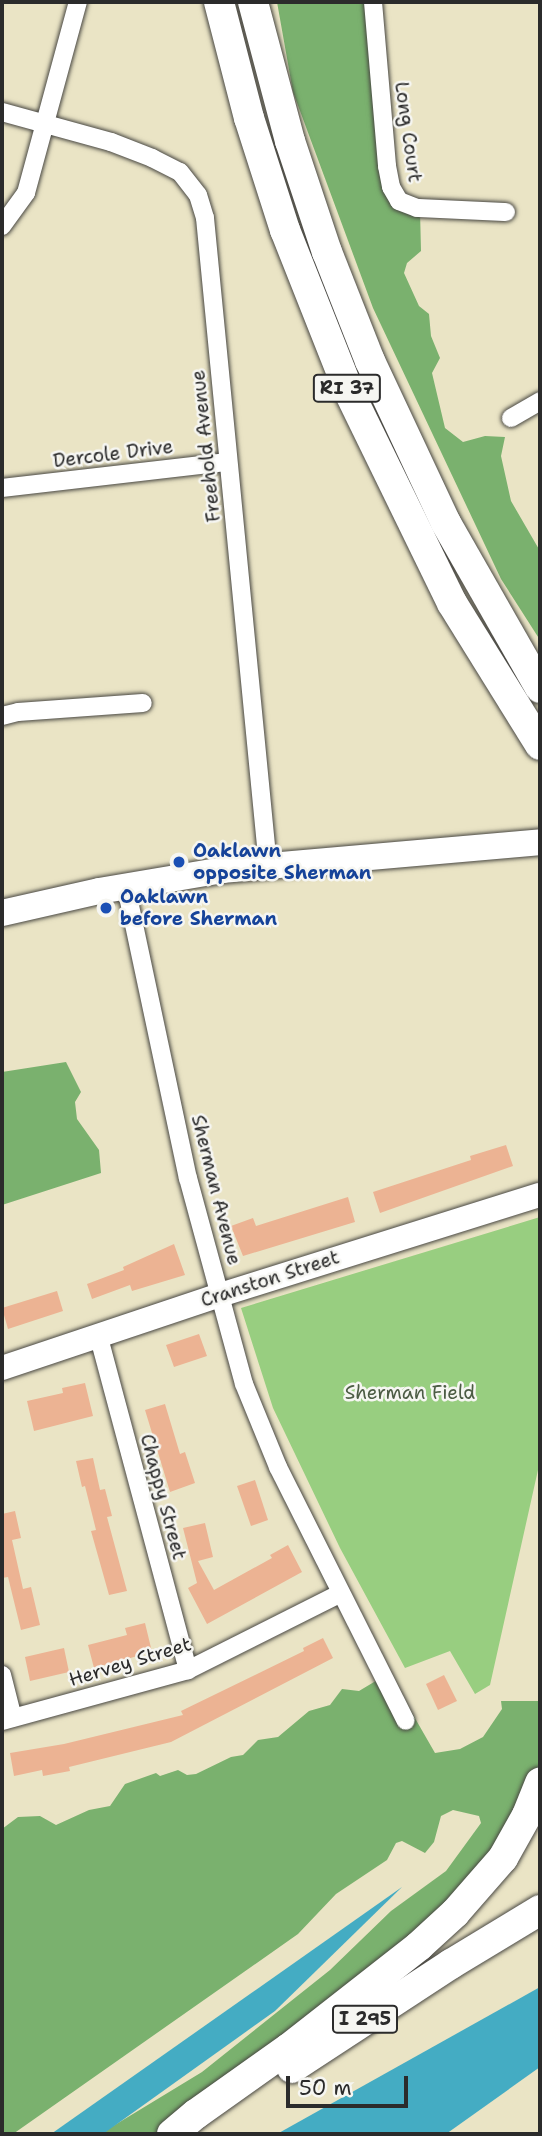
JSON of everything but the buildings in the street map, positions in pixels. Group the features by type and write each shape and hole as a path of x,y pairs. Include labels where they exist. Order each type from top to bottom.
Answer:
{"highway":[{"name":"RI 37","path":"219,2 249,118 281,218 349,392 452,603 540,745"},
{"name":"RI 37","path":"253,2 308,197 370,361 446,523 540,688"},
{"path":"173,2134 311,2031 419,1946 455,1913 503,1858 527,1815 540,1783"},
{"name":"I 295","path":"195,2134 400,1996 540,1910"}],"main road":[{"path":"2,913 223,870 540,842"}],"street":[{"path":"2,226 26,193 78,2"},
{"name":"Long Court","path":"373,2 387,166 391,187 399,201 417,208 506,212"},
{"name":"Freehold Avenue","path":"2,112 111,142 152,158 180,172 198,195 205,218 268,866"},
{"path":"511,418 540,401"},
{"name":"Dercole Drive","path":"2,488 228,462"},
{"path":"2,716 30,711 143,704"},
{"name":"Sherman Avenue","path":"126,887 188,1178 244,1384 258,1420 341,1593 406,1720"},
{"name":"Cranston Street","path":"2,1368 220,1294 540,1195"},
{"name":"Chappy Street","path":"98,1334 188,1670"},
{"name":"Hervey Street","path":"7,1720 188,1670 341,1593"},
{"path":"2,1675 7,1720"}],"green space":[{"path":"277,2 370,2 390,185 420,210 421,251 407,263 404,273 419,306 429,314 431,336 440,358 432,373 445,428 463,442 485,436 505,437 501,456 511,501 540,551 540,640 501,579 373,308 293,92"},
{"path":"66,1062 81,1092 75,1102 77,1119 99,1150 101,1173 2,1205 2,1072"},
{"name":"Sherman Field","path":"540,1217 540,1461 490,1685 475,1694 450,1651 405,1668 340,1548 273,1408 241,1308"},
{"path":"389,1673 435,1753 460,1749 483,1737 502,1709 501,1701 540,1701 540,1786 494,1869 157,2134 100,2134 202,2072 330,1970 391,1911 446,1871 481,1823 479,1816 453,1810 441,1816 434,1842 425,1853 402,1841 396,1843 387,1860 336,1894 298,1934 13,2134 2,2134 2,1829 18,1817 40,1816 56,1825 89,1810 110,1806 125,1784 156,1773 160,1776 178,1770 187,1775 196,1774 231,1757 243,1755 258,1740 278,1737 309,1711 330,1705 342,1689 359,1691"}],"water":[{"path":"402,1887 275,2011 103,2134 51,2134"},
{"path":"540,1987 540,2067 446,2134 277,2134"}],"place":[{"name":"Oaklawn opposite Sherman","path":"179,862"},
{"name":"Oaklawn before Sherman","path":"106,908"}]}
